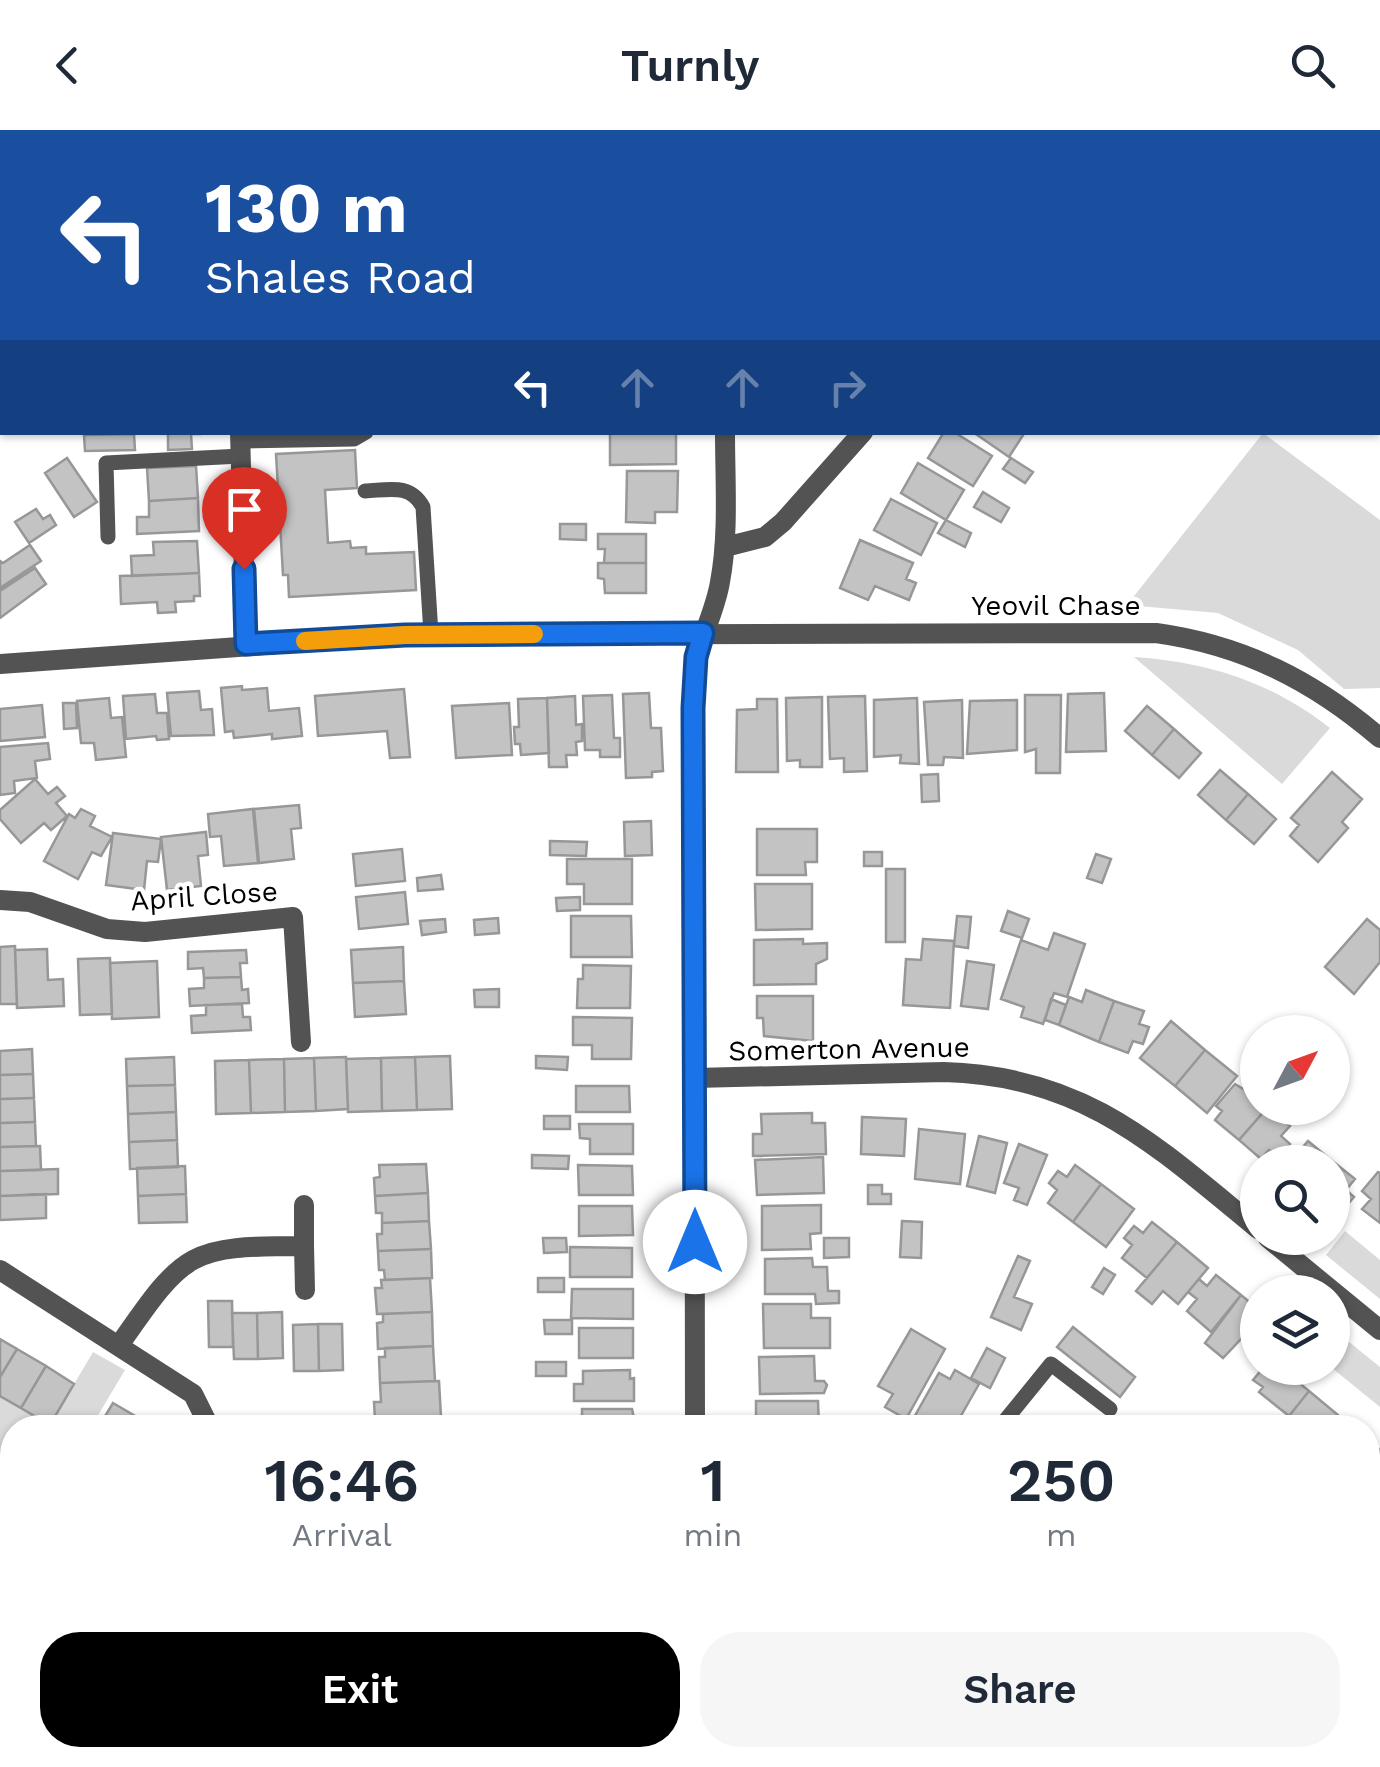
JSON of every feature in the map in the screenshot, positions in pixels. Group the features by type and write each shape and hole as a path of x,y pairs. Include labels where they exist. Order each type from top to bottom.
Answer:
{"street":[{"path":"695,1415 694,672 719,589 725,547 725,435"},
{"path":"725,547 764,537 783,522 860,435"},
{"path":"241,443 246,644"},
{"name":"Yeovil Chase","path":"0,664 431,634 1136,632 1194,638 1268,663 1330,696 1380,738"},
{"name":"April Close","path":"0,900 30,902 107,929 145,932 294,917 301,1042"},
{"name":"Somerton Avenue","path":"696,1078 944,1072 1036,1086 1096,1108 1134,1130 1240,1215"},
{"path":"304,1206 304,1290"},
{"path":"120,1344 163,1282 208,1251 236,1246 304,1246"},
{"path":"1289,1255 1380,1330"},
{"path":"0,1270 193,1394 204,1415"}],"lane":[{"path":"108,536 106,463 274,437 354,440 362,435"},
{"path":"365,491 406,489 417,496 423,507 431,634"},
{"path":"1010,1415 1051,1364 1110,1409"}],"shaded area":[{"path":"1261,435 1380,520 1380,688 1344,689 1298,650 1218,613 1127,605"},
{"path":"1134,657 1188,664 1238,677 1285,698 1330,728 1282,784"},
{"path":"1350,1235 1380,1260 1380,1299 1326,1255 1350,1255"},
{"path":"1350,1343 1380,1367 1380,1407 1350,1383"},
{"path":"93,1352 125,1370 98,1415 56,1415"},
{"path":"0,1396 33,1415 0,1415"}],"building":[{"path":"84,435 134,435 135,450 85,451"},
{"path":"168,435 191,435 192,449 168,450"},
{"path":"610,435 676,435 676,464 610,465"},
{"path":"942,435 959,435 992,456 973,486 928,458"},
{"path":"977,435 1023,435 1009,457"},
{"path":"355,450 357,488 325,490 328,543 350,541 351,548 366,547 366,554 414,552 416,590 289,597 288,575 283,575 276,454"},
{"path":"67,458 97,502 74,517 45,473"},
{"path":"1011,458 1033,472 1025,483 1003,469"},
{"path":"918,463 964,490 946,520 901,493"},
{"path":"196,466 198,498 149,501 147,468"},
{"path":"627,471 678,471 677,512 655,512 655,523 626,522"},
{"path":"983,492 1009,508 1001,522 974,507"},
{"path":"198,498 199,531 137,534 137,517 149,517 149,501"},
{"path":"891,499 937,523 921,555 874,530"},
{"path":"36,509 43,519 50,515 56,525 29,543 15,522"},
{"path":"946,520 971,533 965,547 938,533"},
{"path":"560,524 586,524 586,540 560,539"},
{"path":"598,534 646,534 646,563 604,563 605,549 598,549"},
{"path":"860,540 913,563 906,579 916,583 909,600 875,586 868,600 840,588"},
{"path":"197,541 199,573 132,576 131,556 154,555 153,542"},
{"path":"30,545 41,561 0,588 0,561 3,563"},
{"path":"598,563 646,563 646,593 605,593 604,579 598,578"},
{"path":"35,568 46,584 0,618 0,591"},
{"path":"199,573 200,596 194,596 194,601 175,602 176,612 158,613 157,602 121,604 120,576"},
{"path":"242,686 242,690 267,688 269,711 299,708 302,736 234,738 233,731 225,732 221,688"},
{"path":"404,689 410,757 390,758 387,731 318,736 315,696"},
{"path":"199,691 201,710 212,709 214,735 171,736 167,693"},
{"path":"649,693 651,728 661,728 663,771 652,772 652,777 626,778 623,694"},
{"path":"1104,693 1106,751 1066,752 1068,694"},
{"path":"155,694 157,713 167,713 169,739 126,739 123,696"},
{"path":"612,695 614,738 620,738 620,757 600,757 600,750 585,750 583,696"},
{"path":"1025,695 1061,695 1060,773 1036,773 1036,749 1025,752"},
{"path":"575,696 576,725 582,724 582,741 576,742 577,755 566,755 567,767 549,767 547,698"},
{"path":"865,696 867,771 844,772 844,758 830,759 828,697"},
{"path":"822,697 822,767 800,767 800,760 787,761 786,698"},
{"path":"109,698 111,718 122,717 126,757 96,760 94,743 81,743 77,701"},
{"path":"547,698 549,753 521,755 520,744 515,744 514,727 519,727 518,699"},
{"path":"917,698 919,764 900,763 901,755 874,757 874,700"},
{"path":"757,699 777,699 778,772 736,772 737,710 757,709"},
{"path":"962,700 963,758 944,757 943,765 928,765 924,702"},
{"path":"1017,700 1017,750 967,754 970,701"},
{"path":"63,703 76,703 77,728 64,729"},
{"path":"509,703 512,755 456,758 452,706"},
{"path":"42,705 45,737 0,741 0,709"},
{"path":"1147,706 1174,729 1152,755 1125,731"},
{"path":"1174,729 1201,753 1179,778 1152,755"},
{"path":"48,743 50,759 35,761 37,778 14,781 15,793 0,795 0,747"},
{"path":"1220,770 1248,794 1226,820 1198,795"},
{"path":"1332,772 1362,799 1342,822 1348,828 1318,862 1290,836 1299,825 1291,818"},
{"path":"938,774 939,801 922,802 921,775"},
{"path":"35,779 48,794 57,787 65,796 56,803 67,816 51,830 44,823 21,843 0,819 0,810"},
{"path":"1248,794 1276,819 1254,844 1226,820"},
{"path":"299,805 301,828 291,829 294,859 259,863 254,809"},
{"path":"81,809 95,816 90,826 112,837 101,856 92,852 78,879 44,861 69,814 75,818"},
{"path":"253,809 258,863 224,866 221,836 210,837 208,814"},
{"path":"651,821 652,855 625,856 624,822"},
{"path":"757,829 817,829 817,862 805,862 806,875 757,875"},
{"path":"206,832 208,855 198,856 201,886 167,890 161,837"},
{"path":"113,833 161,839 158,862 147,861 144,890 106,885"},
{"path":"550,841 587,842 586,856 550,855"},
{"path":"402,849 405,881 356,886 353,854"},
{"path":"864,852 882,852 882,866 864,866"},
{"path":"1096,854 1111,859 1102,883 1087,878"},
{"path":"567,859 632,859 632,904 584,904 584,884 567,884"},
{"path":"886,869 905,869 905,942 886,942"},
{"path":"441,875 443,889 418,891 417,878"},
{"path":"755,884 812,884 812,929 756,930"},
{"path":"405,892 408,924 359,929 356,897"},
{"path":"580,897 580,910 557,911 556,898"},
{"path":"1008,911 1029,919 1022,938 1001,931"},
{"path":"571,916 631,916 632,957 571,957"},
{"path":"957,916 971,917 968,948 954,946"},
{"path":"498,918 499,933 475,935 474,920"},
{"path":"445,919 446,932 422,935 420,921"},
{"path":"1367,919 1380,930 1380,962 1354,994 1325,967"},
{"path":"1054,933 1085,944 1067,997 1054,993 1043,1024 1021,1017 1024,1007 1001,999 1021,940 1048,950"},
{"path":"803,939 803,944 827,943 827,959 816,964 816,984 754,985 754,940"},
{"path":"923,939 954,941 950,1008 903,1005 906,959 921,960"},
{"path":"15,946 17,1004 0,1004 0,947"},
{"path":"403,947 404,981 353,983 351,950"},
{"path":"47,949 48,980 63,979 64,1006 17,1008 15,950"},
{"path":"246,950 247,963 240,963 241,977 204,978 203,968 188,969 188,952"},
{"path":"110,958 112,1014 80,1015 78,959"},
{"path":"157,961 159,1017 112,1019 110,963"},
{"path":"967,961 994,965 988,1009 961,1006"},
{"path":"583,965 631,966 630,1008 577,1008 578,979 583,979"},
{"path":"241,977 242,990 248,989 249,1003 190,1006 189,989 204,988 204,978"},
{"path":"404,981 406,1014 355,1017 353,983"},
{"path":"499,989 499,1007 475,1007 474,990"},
{"path":"1086,990 1114,1001 1099,1042 1059,1025 1069,997 1082,1002"},
{"path":"757,996 813,996 813,1041 764,1036 763,1018 757,1018"},
{"path":"1051,999 1066,1005 1059,1025 1045,1020"},
{"path":"1114,1001 1144,1011 1139,1024 1149,1027 1143,1044 1133,1041 1128,1053 1099,1042"},
{"path":"242,1004 243,1017 250,1017 251,1030 192,1033 191,1016 206,1015 206,1005"},
{"path":"573,1017 632,1018 631,1059 592,1059 592,1045 573,1045"},
{"path":"1171,1021 1205,1050 1175,1086 1140,1058"},
{"path":"32,1049 33,1074 0,1075 0,1051"},
{"path":"1205,1050 1237,1076 1207,1113 1175,1086"},
{"path":"450,1056 452,1109 417,1110 415,1057"},
{"path":"536,1056 568,1057 567,1070 536,1068"},
{"path":"174,1057 175,1085 127,1086 126,1059"},
{"path":"346,1057 348,1109 316,1111 314,1058"},
{"path":"415,1057 417,1110 382,1111 381,1058"},
{"path":"314,1058 316,1111 285,1112 284,1059"},
{"path":"381,1058 382,1111 348,1112 346,1059"},
{"path":"284,1059 285,1112 251,1113 249,1060"},
{"path":"249,1060 251,1113 216,1114 215,1061"},
{"path":"33,1074 34,1098 0,1099 0,1075"},
{"path":"1235,1084 1240,1087 1240,1125 1252,1125 1239,1140 1215,1120 1222,1111 1216,1106"},
{"path":"175,1085 176,1112 128,1114 127,1086"},
{"path":"576,1086 629,1086 630,1112 576,1112"},
{"path":"34,1098 35,1122 0,1123 0,1099"},
{"path":"176,1112 177,1140 129,1142 128,1114"},
{"path":"812,1113 812,1123 825,1123 826,1154 753,1156 753,1134 762,1134 761,1114"},
{"path":"544,1116 570,1116 570,1129 544,1129"},
{"path":"862,1117 906,1119 904,1156 861,1154"},
{"path":"35,1122 36,1146 0,1147 0,1123"},
{"path":"579,1124 633,1124 633,1154 590,1154 590,1139 580,1138"},
{"path":"1252,1125 1290,1126 1281,1136 1289,1145 1245,1145 1239,1140"},
{"path":"919,1129 965,1134 960,1184 915,1179"},
{"path":"979,1136 1007,1143 995,1193 967,1186"},
{"path":"177,1140 178,1167 130,1169 129,1142"},
{"path":"1019,1144 1047,1155 1027,1205 1014,1200 1019,1188 1004,1183"},
{"path":"40,1146 41,1170 0,1171 0,1147"},
{"path":"532,1155 569,1156 568,1169 532,1168"},
{"path":"823,1157 824,1193 757,1195 755,1160"},
{"path":"426,1164 428,1193 375,1196 374,1178 380,1177 379,1165"},
{"path":"578,1165 632,1166 633,1195 579,1195"},
{"path":"1075,1165 1101,1184 1073,1222 1048,1203 1057,1190 1049,1183 1058,1171 1067,1177"},
{"path":"185,1166 186,1194 138,1196 137,1168"},
{"path":"58,1169 58,1194 0,1196 0,1171"},
{"path":"1378,1172 1380,1223 1362,1209 1371,1199 1362,1191"},
{"path":"1101,1184 1134,1209 1106,1247 1073,1222"},
{"path":"868,1185 882,1185 882,1194 891,1194 891,1204 868,1204"},
{"path":"428,1193 429,1221 382,1223 382,1213 376,1213 375,1196"},
{"path":"46,1194 46,1218 0,1220 0,1196"},
{"path":"186,1194 187,1222 139,1223 138,1196"},
{"path":"821,1205 821,1233 810,1234 811,1249 762,1250 762,1206"},
{"path":"579,1206 632,1206 633,1235 579,1236"},
{"path":"429,1221 431,1249 378,1251 377,1234 382,1234 382,1223"},
{"path":"902,1221 922,1222 921,1258 900,1257"},
{"path":"1152,1222 1177,1242 1147,1278 1122,1258 1132,1245 1124,1238 1134,1226 1143,1233"},
{"path":"543,1238 566,1238 567,1252 544,1253"},
{"path":"824,1238 849,1238 849,1257 824,1258"},
{"path":"1177,1242 1208,1268 1178,1304 1163,1291 1152,1304 1136,1291"},
{"path":"570,1247 632,1248 632,1277 570,1277"},
{"path":"431,1249 432,1278 385,1280 384,1270 379,1270 378,1251"},
{"path":"1018,1256 1030,1261 1014,1297 1032,1304 1021,1330 991,1317"},
{"path":"812,1258 813,1267 827,1267 828,1291 839,1291 839,1303 816,1304 815,1294 765,1294 765,1259"},
{"path":"1104,1268 1115,1275 1103,1294 1092,1287"},
{"path":"1216,1275 1240,1294 1211,1332 1187,1311 1197,1299 1188,1292 1199,1279 1207,1286"},
{"path":"430,1278 432,1312 377,1314 375,1288 382,1288 381,1280"},
{"path":"538,1278 564,1278 564,1292 538,1292"},
{"path":"572,1289 633,1289 633,1319 571,1318"},
{"path":"1240,1296 1240,1340 1223,1358 1205,1343"},
{"path":"208,1301 232,1301 233,1347 209,1347"},
{"path":"763,1304 811,1304 811,1318 830,1318 830,1348 764,1348"},
{"path":"282,1312 283,1358 258,1359 257,1313"},
{"path":"432,1312 433,1346 378,1349 377,1323 383,1322 383,1314"},
{"path":"232,1313 257,1313 258,1359 234,1359"},
{"path":"544,1320 572,1320 572,1334 545,1334"},
{"path":"318,1324 319,1371 294,1371 293,1325"},
{"path":"318,1324 342,1324 343,1370 319,1371"},
{"path":"1073,1327 1135,1377 1120,1397 1057,1347"},
{"path":"579,1328 633,1328 633,1358 579,1358"},
{"path":"911,1329 945,1349 908,1415 899,1415 885,1407 893,1394 878,1386"},
{"path":"0,1339 17,1349 0,1377"},
{"path":"433,1346 435,1381 380,1383 379,1357 385,1357 385,1348"},
{"path":"987,1348 1005,1358 990,1388 971,1378"},
{"path":"17,1349 46,1366 21,1408 0,1396 0,1377"},
{"path":"814,1356 815,1381 827,1385 824,1393 760,1394 759,1357"},
{"path":"536,1362 566,1362 566,1376 536,1376"},
{"path":"46,1366 74,1384 56,1415 33,1415 21,1408"},
{"path":"630,1370 634,1401 574,1401 574,1384 583,1384 583,1371"},
{"path":"955,1370 979,1384 961,1415 915,1415 939,1373 950,1379"},
{"path":"439,1381 441,1415 375,1415 374,1402 381,1402 380,1383"},
{"path":"1260,1385 1302,1385 1309,1391 1288,1415 1259,1392 1263,1387"},
{"path":"1309,1391 1338,1415 1290,1415"},
{"path":"756,1401 818,1401 819,1415 756,1415"},
{"path":"113,1403 133,1415 106,1415"},
{"path":"582,1409 632,1409 633,1415 582,1415"}],"slow traffic":[{"path":"305,641 534,634"}],"route":[{"path":"244,569 246,644 405,635 703,633 694,672 693,708 695,1242"}]}
